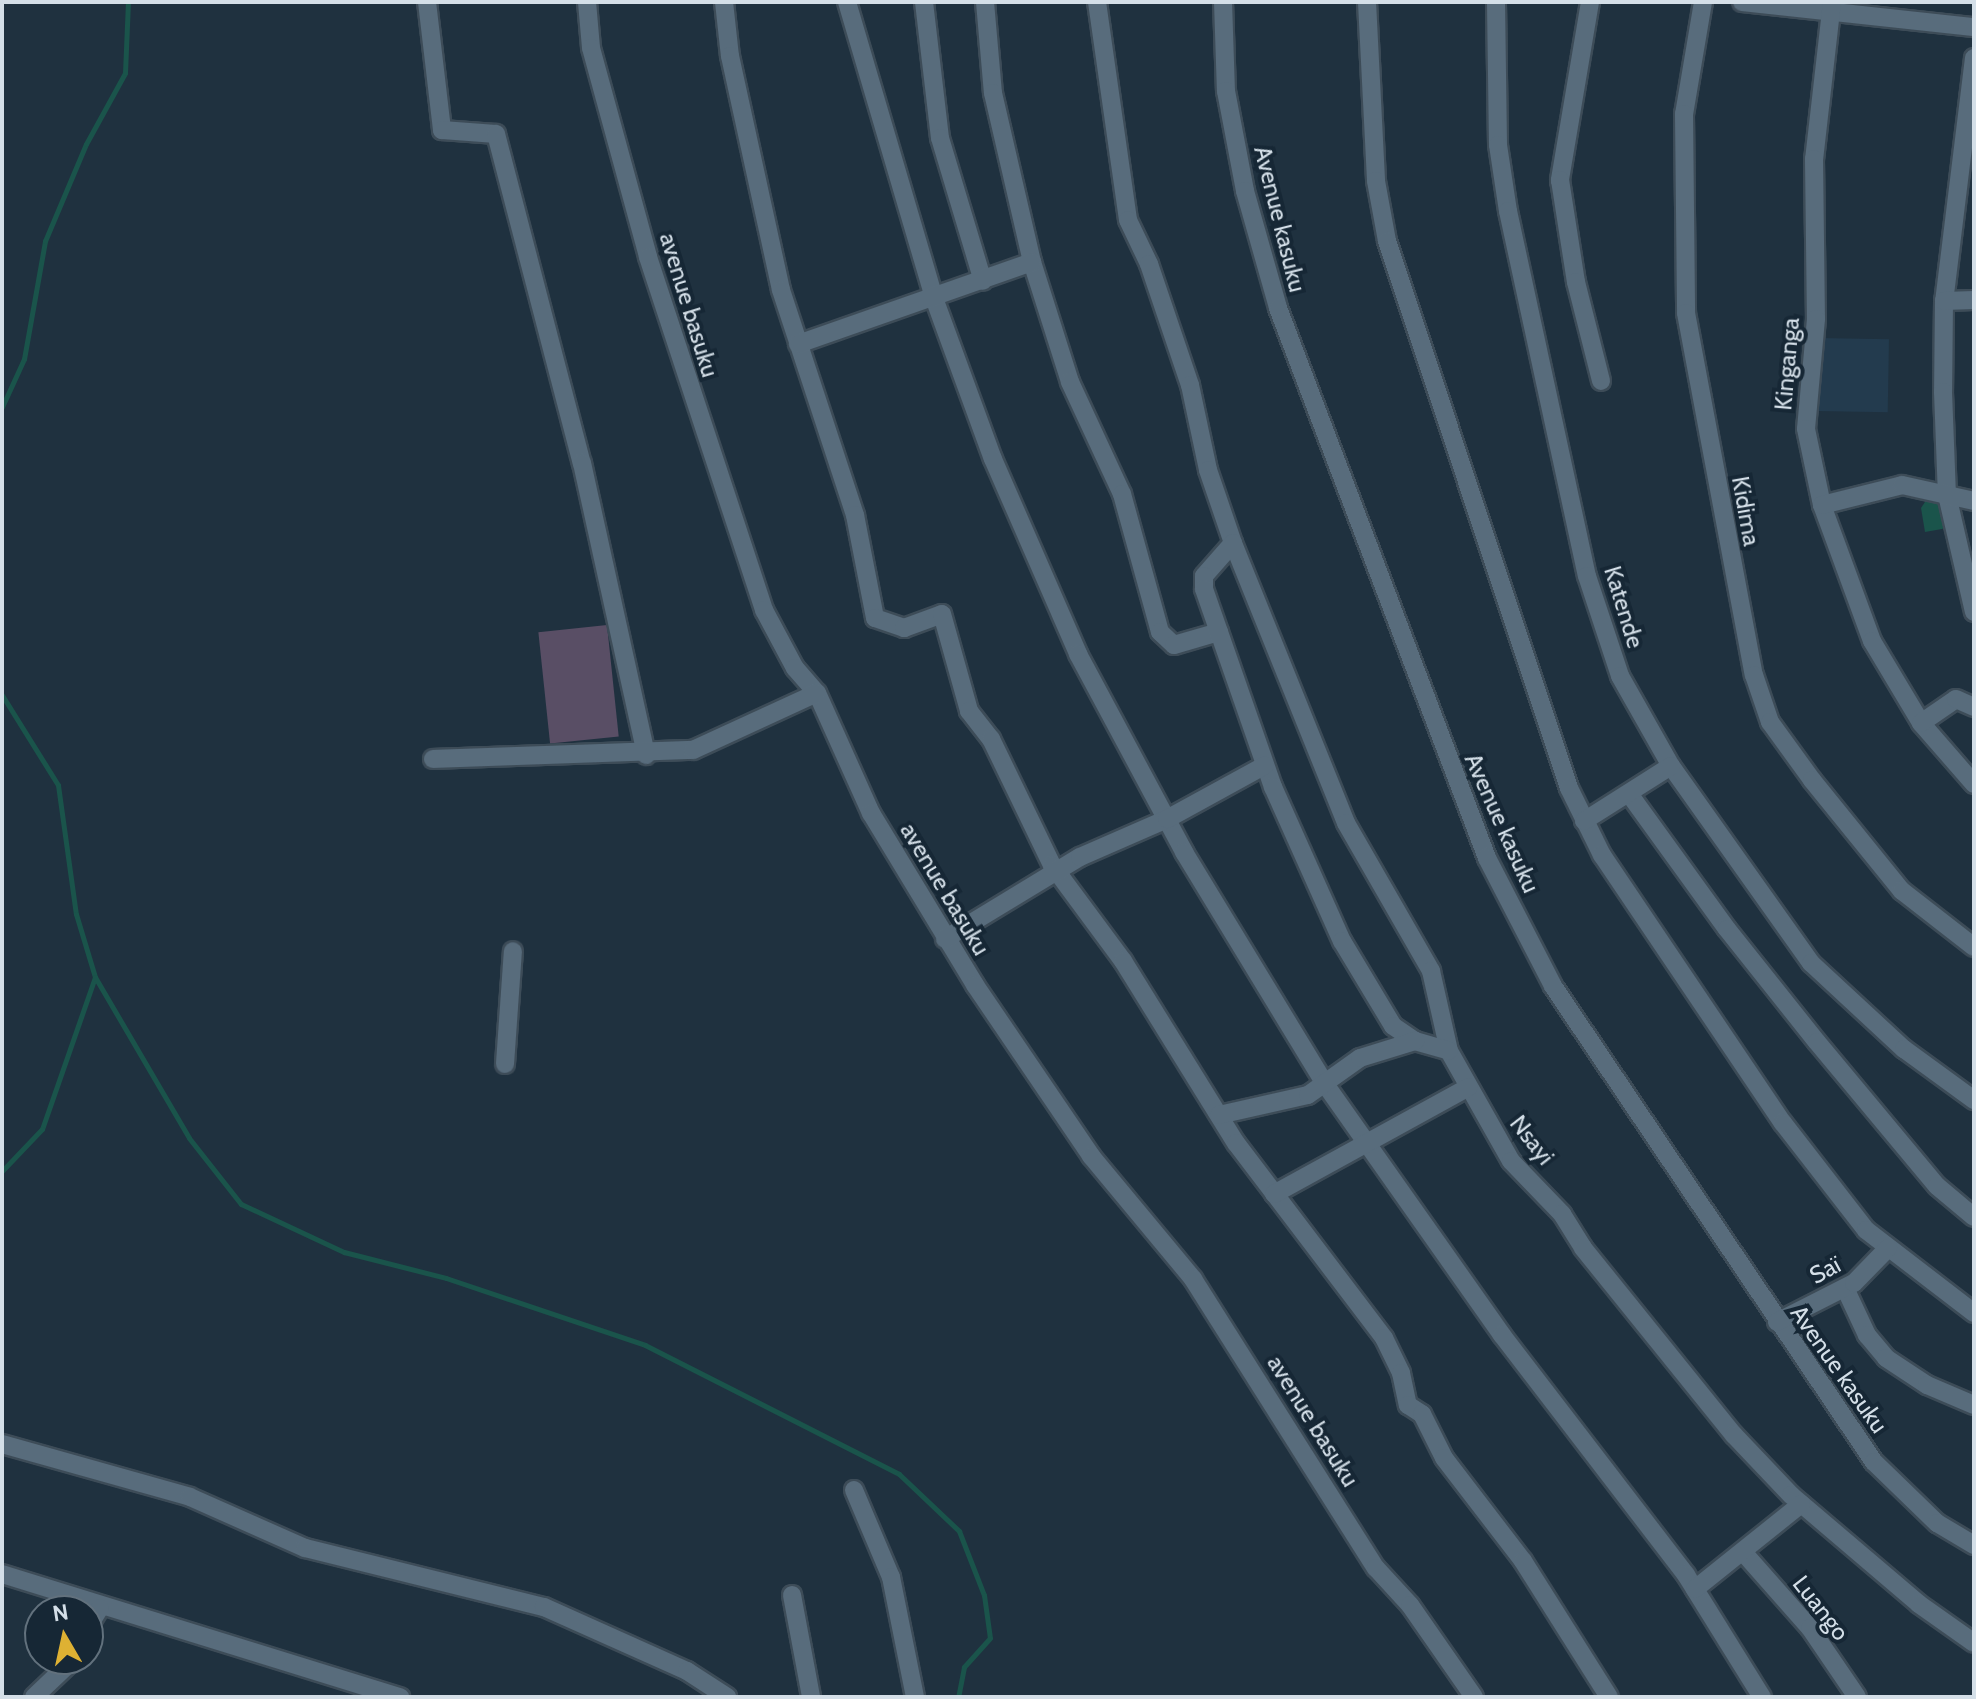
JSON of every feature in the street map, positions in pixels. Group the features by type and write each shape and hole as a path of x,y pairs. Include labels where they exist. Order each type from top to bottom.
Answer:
{"street":[{"path":"427,2 442,130 496,134 582,463 646,755"},
{"name":"avenue basuku","path":"587,2 591,48 648,257 755,588 795,668 817,693 871,813 945,939 1091,1156 1193,1279 1376,1568 1410,1605 1474,1697"},
{"path":"724,2 730,56 798,344 855,515 875,618 904,628 942,614 969,711 991,739 1042,849 1123,961 1219,1115 1274,1194 1384,1338 1403,1379 1408,1405 1422,1414 1444,1458 1523,1561 1609,1697"},
{"path":"847,2 934,298 993,459 1078,654 1167,819 1325,1084 1369,1142 1502,1335 1695,1589 1762,1697"},
{"path":"924,2 940,138 983,281"},
{"path":"985,2 993,93 1032,262 1070,382 1122,494 1160,632 1174,645 1219,632"},
{"name":"Nsayi","path":"1097,2 1128,220 1149,264 1190,385 1208,470 1233,543 1339,809 1431,971 1449,1051 1511,1161 1562,1214 1583,1248 1734,1435 1801,1504 1919,1604 1974,1643"},
{"name":"Avenue kasuku","path":"1223,2 1226,91 1245,191 1278,308 1462,801 1553,986 1777,1322 1900,1492 1974,1545"},
{"path":"1367,2 1376,181 1387,241 1557,756 1584,821 1783,1123 1866,1230 1974,1313"},
{"name":"Katende","path":"1496,2 1498,145 1508,211 1588,579 1620,676 1671,766 1811,963 1904,1049 1974,1100"},
{"path":"1590,2 1560,180 1576,282 1601,381"},
{"name":"Kidima","path":"1703,2 1684,114 1686,313 1754,675 1770,722 1812,780 1902,891 1974,947"},
{"path":"1742,2 1831,6 1974,27"},
{"name":"Kinganga","path":"1831,6 1814,159 1816,319 1806,407 1822,505 1872,641 1921,723 1974,784"},
{"path":"1974,58 1969,164 1944,301 1947,495 1974,612"},
{"path":"798,344 1032,262"},
{"path":"1944,301 1974,300"},
{"path":"1822,505 1902,485 1974,501"},
{"path":"1233,543 1203,581 1264,766 1342,941 1393,1026 1415,1041 1449,1051"},
{"path":"433,759 646,755 693,750 817,693"},
{"path":"1921,723 1956,699 1974,707"},
{"path":"945,939 1089,852 1167,819 1264,766"},
{"path":"1584,821 1630,795 1671,766"},
{"path":"1630,795 1797,1017 1937,1186 1974,1217"},
{"path":"505,1064 513,951"},
{"path":"1219,1115 1289,1101 1325,1084 1360,1058 1415,1041"},
{"path":"1274,1194 1469,1087"},
{"name":"Saï","path":"1777,1322 1845,1288 1864,1275 1888,1248"},
{"path":"1845,1288 1867,1335 1886,1358 1927,1385 1974,1405"},
{"path":"2,1463 7,1445 190,1497 305,1548 544,1607 687,1671 727,1697"},
{"path":"854,1490 891,1577 915,1697"},
{"path":"1695,1589 1801,1504"},
{"name":"Luango","path":"1743,1552 1810,1628 1857,1697"},
{"path":"2,1574 63,1595"},
{"path":"792,1595 811,1697"},
{"path":"104,1609 400,1697"},
{"path":"34,1697 57,1675"}],"shaded area":[{"path":"1818,338 1889,339 1888,412 1817,411"},
{"path":"1939,498 1953,527 1925,532 1921,508 1927,499"},
{"path":"607,625 619,736 550,744 538,632"}],"waterway":[{"path":"2,407 24,359 45,241 86,144 125,73 128,2"},
{"path":"2,695 58,785 76,914 95,977 42,1129 2,1171"},
{"path":"95,977 189,1138 241,1204 344,1252 446,1278 645,1345 899,1474 959,1531 984,1595 990,1638 964,1667 958,1697"}]}
